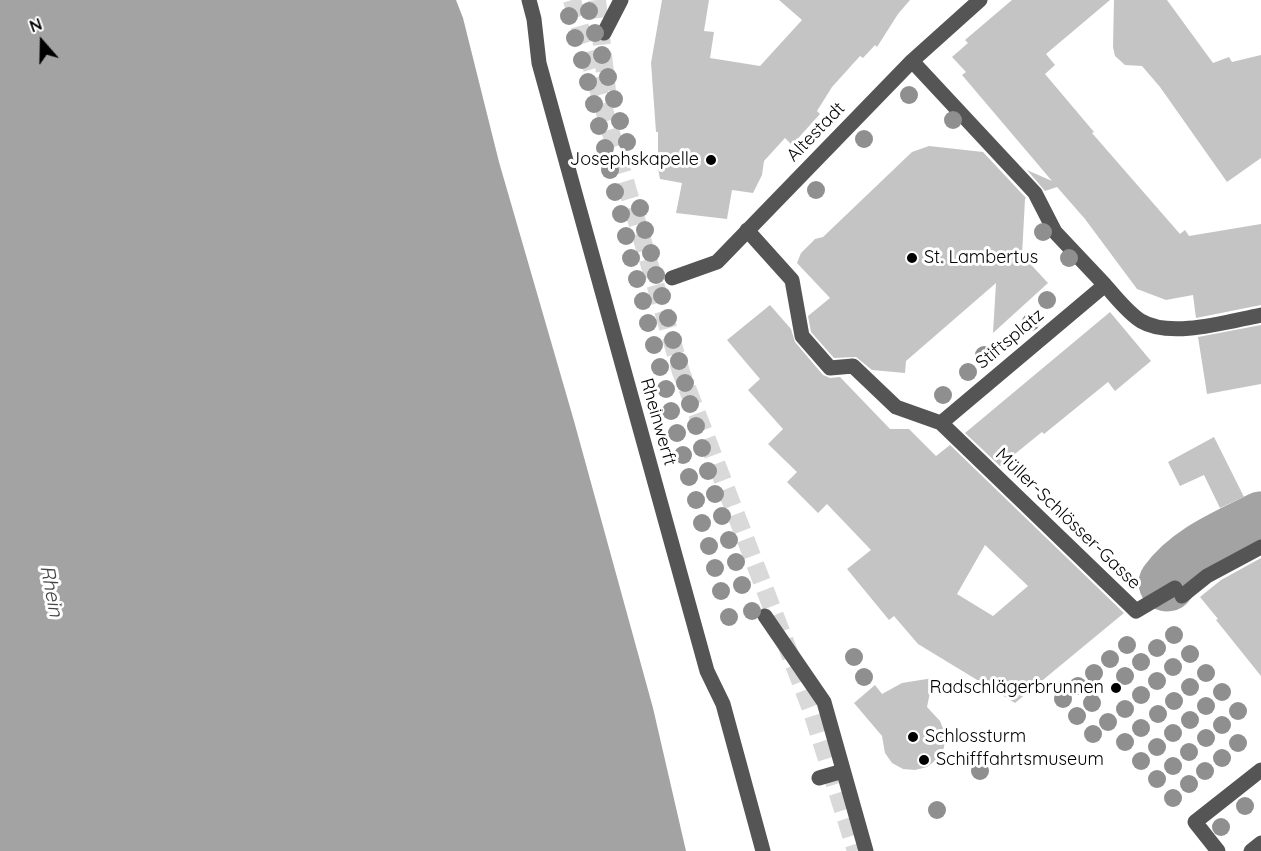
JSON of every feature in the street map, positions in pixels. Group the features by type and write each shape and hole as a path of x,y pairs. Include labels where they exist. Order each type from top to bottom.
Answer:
{"street":[{"name":"Rheinwerft","path":"529,0 534,19 539,63 628,390 707,671 723,704 763,851"},
{"path":"604,33 621,0"},
{"name":"Altestadt","path":"672,278 717,262 912,62 980,0"},
{"path":"912,62 1035,193 1055,232 1131,314 1157,327 1175,329 1261,315"},
{"path":"747,230 792,280 802,336 830,368 853,366 896,407 941,423"},
{"name":"Stiftsplatz","path":"941,423 1105,285"},
{"name":"Müller-Schlösser-Gasse","path":"941,423 1136,611 1179,592 1261,548"},
{"path":"765,616 824,702 865,849 849,851"},
{"path":"1218,851 1195,822 1261,770"},
{"path":"819,778 843,771"},
{"path":"1251,851 1261,843"}],"water":[{"name":"Rhein","path":"0,0 456,0 463,18 499,162 574,421 653,708 686,851 0,851"},
{"path":"1261,503 1261,529 1197,562 1181,578 1160,567 1180,546"}],"building":[{"path":"662,0 709,0 704,31 714,32 710,58 760,66 802,20 779,0 910,0 877,47 875,45 863,58 860,56 832,87 817,111 820,114 792,145 785,138 764,161 762,175 753,193 732,190 727,219 676,213 682,183 660,179 651,63"},
{"path":"1012,0 1110,0 1046,54 1055,65 1045,74 1094,132 1092,133 1180,234 1185,230 1189,236 1261,224 1261,305 1196,318 1193,295 1166,300 1137,289 1085,219 1057,187 1045,191 1027,170 1052,181 962,75 966,72 952,57 968,43 965,40"},
{"path":"1114,0 1167,0 1213,63 1229,57 1232,62 1261,55 1261,158 1227,182 1160,87 1142,66 1125,65 1115,56 1113,47"},
{"name":"St. Lambertus","path":"929,146 983,152 1026,198 1022,255 1048,283 993,333 996,283 906,361 905,373 872,370 856,357 834,358 811,332 808,316 830,298 797,263 801,253 815,239 823,237 912,152"},
{"path":"770,305 791,329 795,342 823,375 830,378 840,377 890,429 909,429 936,456 950,445 1124,613 1015,703 918,644 894,616 889,620 847,569 871,550 827,504 818,513 787,482 797,472 768,444 783,429 748,390 760,379 727,340","holes":["985,545 1028,586 993,616 957,594"]},
{"path":"1110,312 1151,361 1115,391 1108,382 1000,466 965,433"},
{"path":"1261,325 1261,384 1207,394 1198,337"},
{"path":"1214,437 1244,497 1220,508 1204,475 1180,486 1168,462"},
{"path":"1261,558 1261,676 1200,597 1221,580"},
{"path":"933,678 927,707 940,721 944,731 943,751 927,767 915,770 903,769 892,763 885,753 882,736 854,703 875,685 882,694 902,683"}],"waterway":[{"path":"1167,583 1186,562 1223,539 1261,520"}],"tunnel":[{"path":"572,0 681,372 811,709 856,851"},
{"path":"597,0 607,91"}],"place":[{"name":"Josephskapelle","path":"711,160"},
{"name":"St. Lambertus","path":"912,258"},
{"name":"Radschlägerbrunnen","path":"1116,688"},
{"name":"Schlossturm","path":"913,737"},
{"name":"Schifffahrtsmuseum","path":"924,760"}]}
